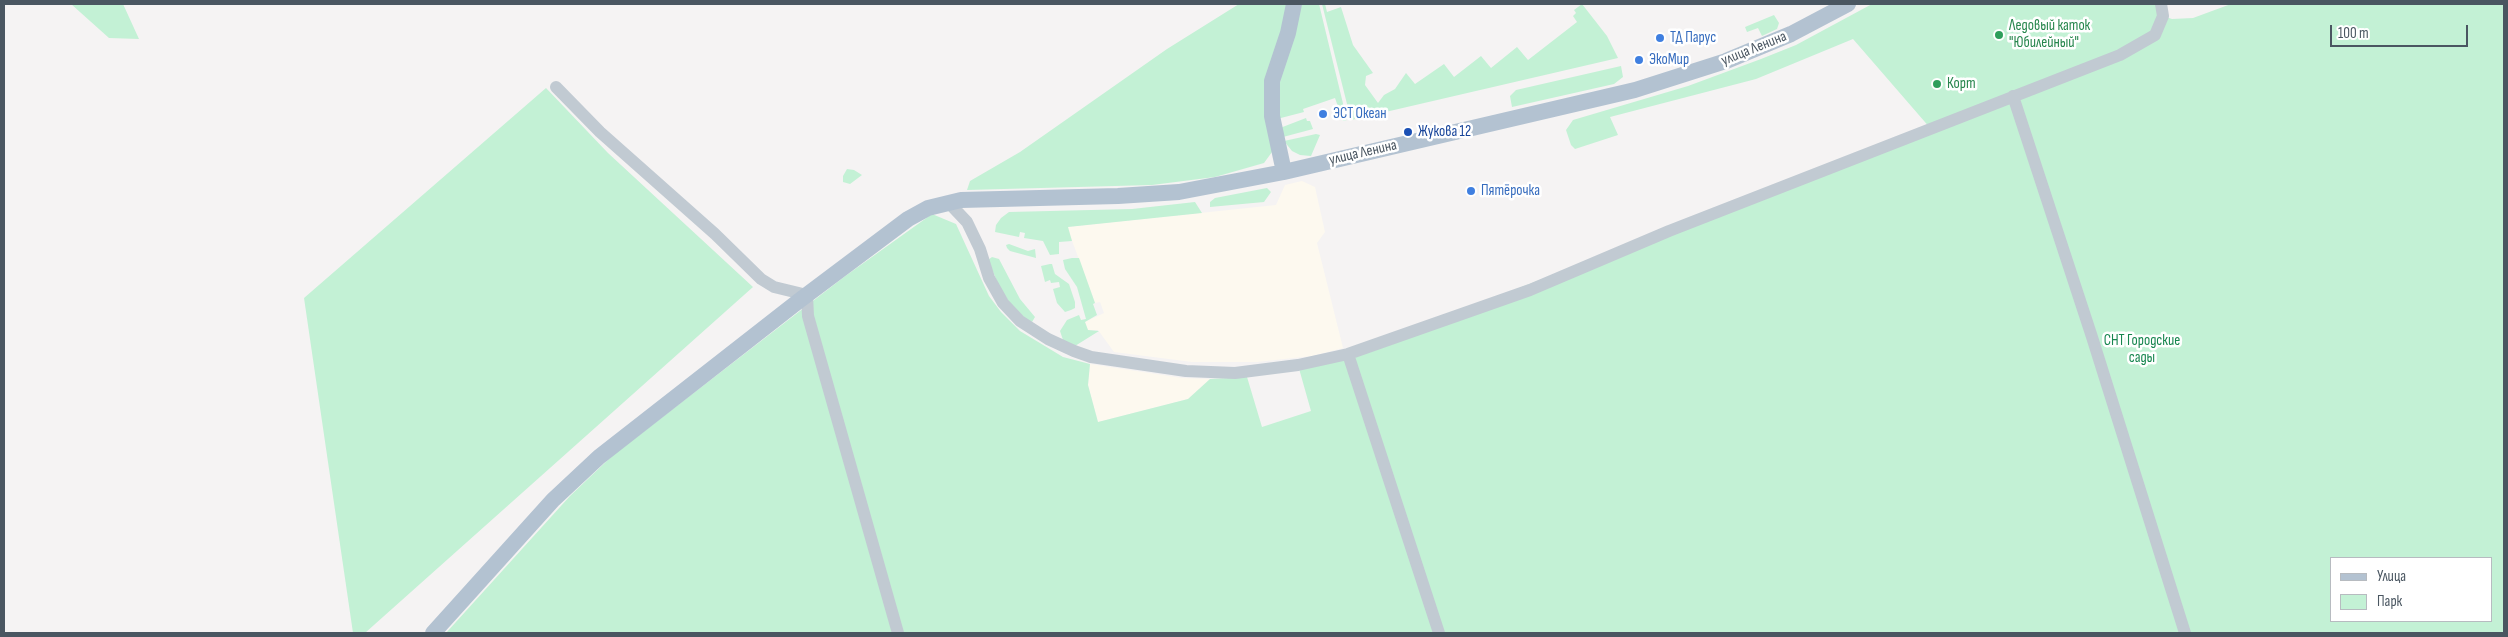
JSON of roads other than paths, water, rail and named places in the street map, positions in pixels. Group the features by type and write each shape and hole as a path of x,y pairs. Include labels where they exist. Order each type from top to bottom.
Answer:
{"main road":[{"path":"1284,172 1272,116 1272,81 1288,33 1294,4"},
{"name":"улица Ленина","path":"433,633 553,500 599,457 807,295 908,219 928,208 961,200 1118,196 1179,192 1284,172 1635,90 1726,61 1791,34 1848,4"}],"street":[{"path":"949,203 967,222 980,249 989,278 1003,303 1020,321 1048,339 1091,357 1186,372 1235,373 1298,365 1348,354 1580,270 1678,228 2120,54 2155,35 2163,16 2161,5"},
{"path":"556,87 600,132 715,234 761,278 774,287 807,295 808,316 898,633"},
{"path":"2013,96 2037,165 2185,633"},
{"path":"1348,354 1439,633"}],"place":[{"name":"Ледовый каток \"Юбилейный\"","path":"1999,35"},
{"name":"ТД Парус","path":"1660,38"},
{"name":"ЭкоМир","path":"1639,60"},
{"name":"Корт","path":"1937,84"},
{"name":"ЭСТ Океан","path":"1323,114"},
{"name":"Жукова 12","path":"1408,132"},
{"name":"Пятёрочка","path":"1471,191"}],"park label":[{"name":"СНТ Городские сады","path":"2142,350"}]}
